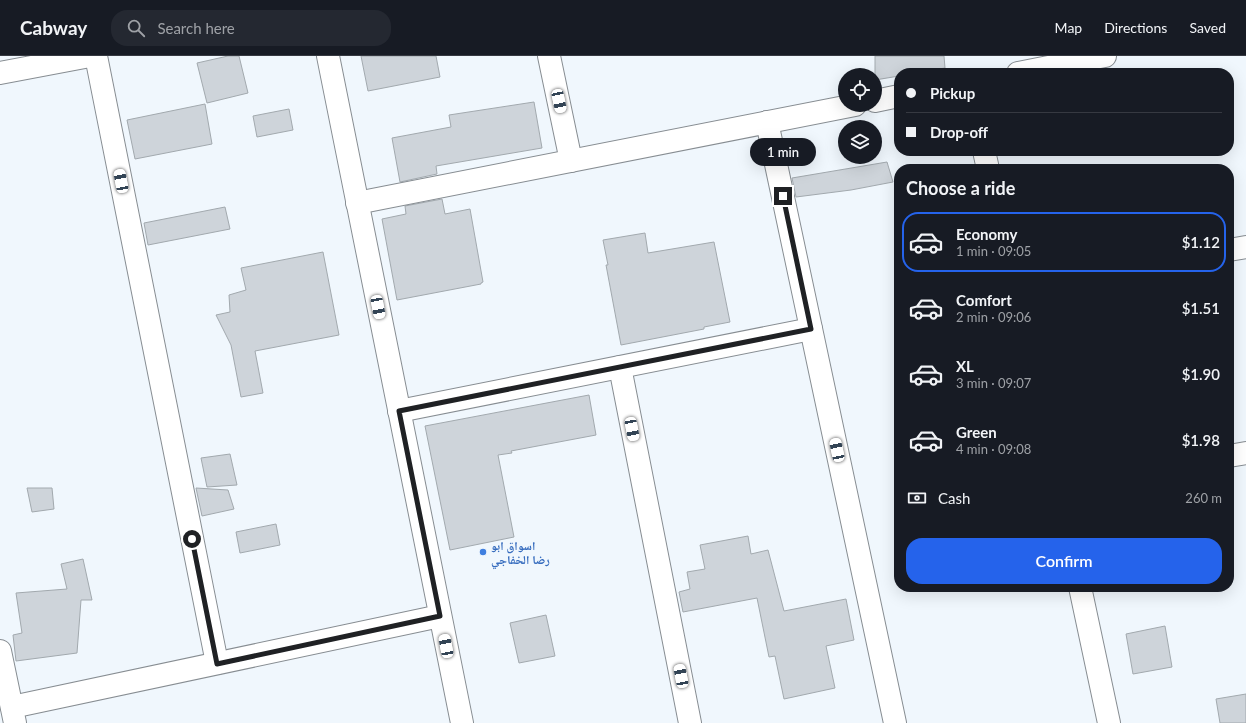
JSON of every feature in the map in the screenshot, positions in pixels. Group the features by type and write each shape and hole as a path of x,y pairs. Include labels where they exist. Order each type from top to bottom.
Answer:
{"street":[{"path":"0,73 90,56"},
{"path":"96,56 217,664"},
{"path":"328,56 462,723"},
{"path":"549,56 571,161"},
{"path":"1043,68 1104,56"},
{"path":"882,100 894,97"},
{"path":"357,203 838,108"},
{"path":"767,122 895,723"},
{"path":"1234,249 1246,247"},
{"path":"399,411 811,329"},
{"path":"620,367 690,723"},
{"path":"1234,455 1246,453"},
{"path":"1081,592 1109,723"},
{"path":"0,650 14,715 217,664 440,616"}],"building":[{"path":"228,56 239,56 248,93 207,103 197,63"},
{"path":"361,56 436,56 440,77 368,91"},
{"path":"875,56 944,56 945,68 894,68 894,77 882,79 882,68 875,68"},
{"path":"534,102 542,148 436,166 437,174 400,182 392,138 451,127 449,115"},
{"path":"205,104 212,144 135,159 127,120"},
{"path":"289,109 293,130 257,137 253,116"},
{"path":"887,162 893,182 851,190 796,197 792,178"},
{"path":"442,199 445,214 470,209 483,282 481,284 397,300 382,219 406,214 405,206"},
{"path":"225,207 230,229 148,245 144,223"},
{"path":"645,233 648,253 714,242 730,322 704,327 704,329 621,345 606,265 608,265 603,240"},
{"path":"323,252 339,335 255,351 263,393 241,397 231,345 216,315 230,312 229,295 246,290 241,268"},
{"path":"589,395 596,435 511,451 512,453 498,455 514,537 450,550 425,426"},
{"path":"230,454 237,485 207,487 201,458"},
{"path":"27,488 52,488 54,509 32,512"},
{"path":"196,488 228,490 234,509 202,516"},
{"path":"276,524 280,545 240,553 236,532"},
{"path":"748,536 751,554 768,550 784,611 846,599 854,640 826,646 835,688 784,699 775,656 769,657 757,598 683,612 679,592 690,589 687,572 705,569 700,545"},
{"path":"83,559 92,600 81,600 77,653 16,661 13,635 22,633 16,593 67,589 61,564"},
{"path":"546,615 555,656 519,663 510,623"},
{"path":"1165,626 1172,667 1133,674 1126,634"},
{"path":"1246,694 1246,723 1220,723 1216,699"}],"place":[{"name":"اسواق ابو رضا الخفاجي","path":"483,552"}],"route":[{"path":"192,539 217,664 440,616 399,411 811,329 783,196"}]}
